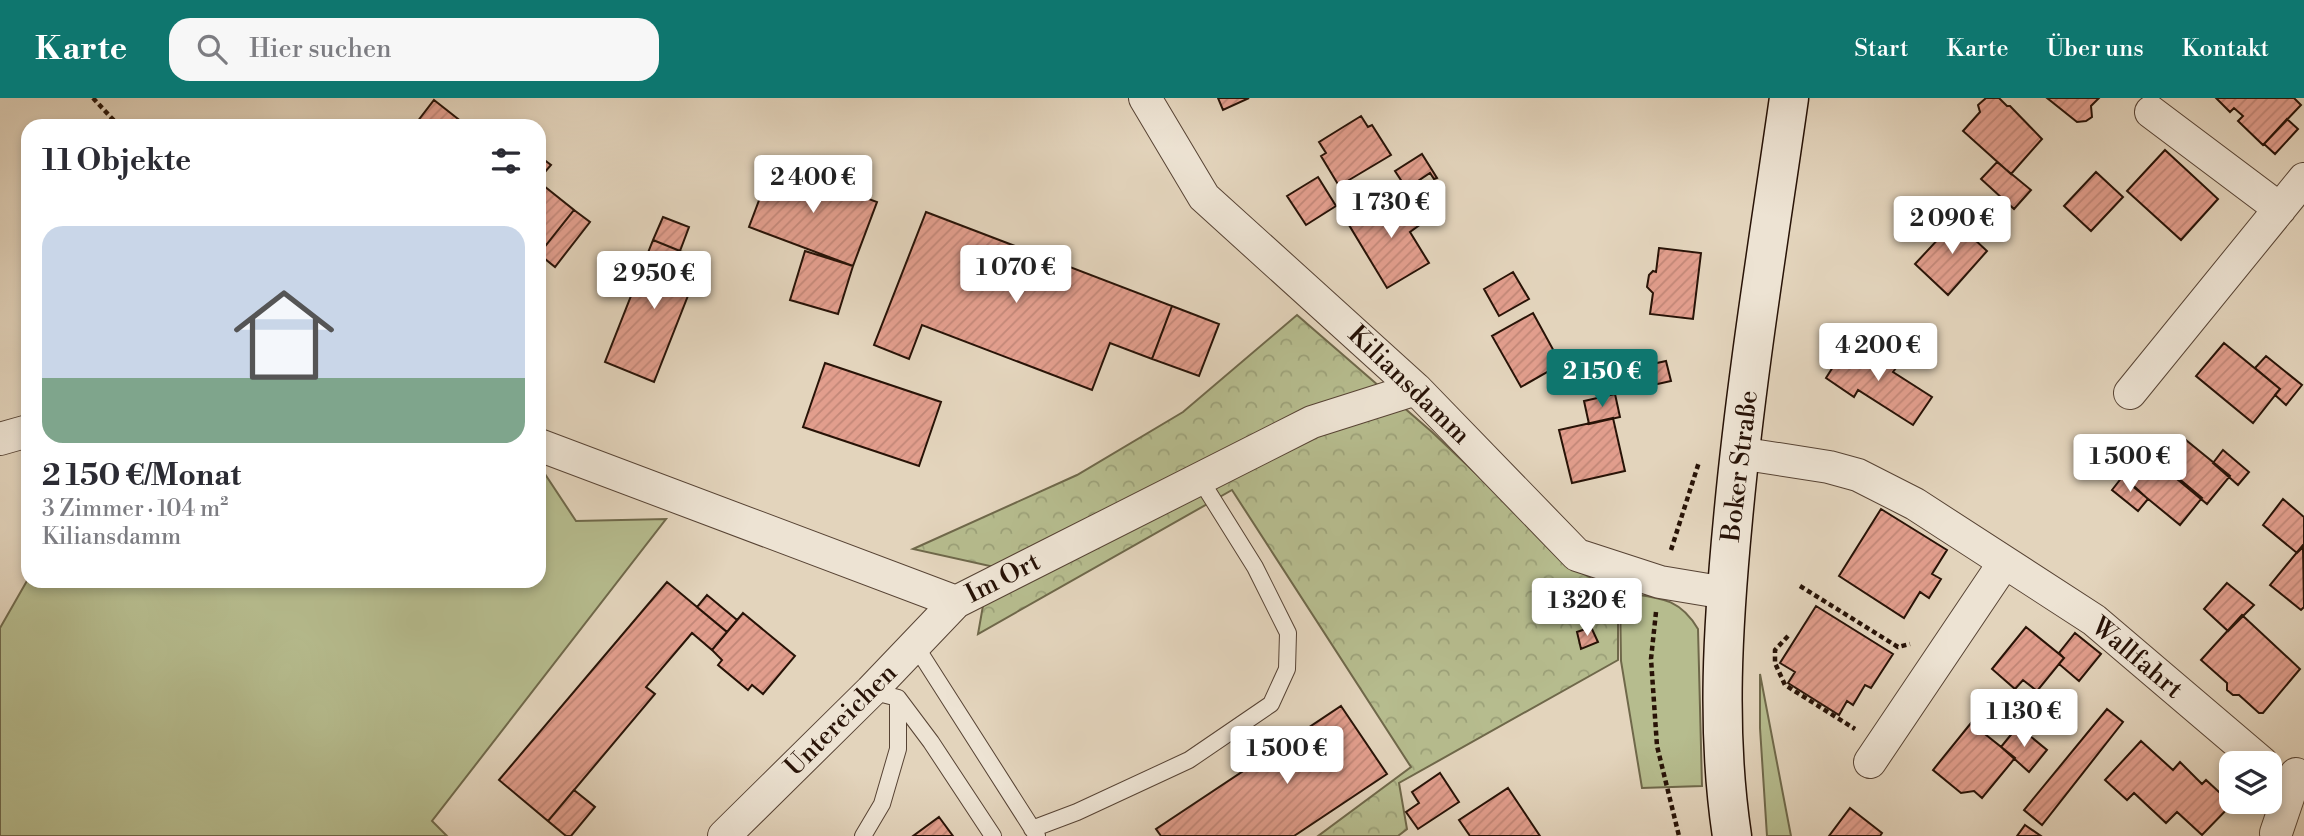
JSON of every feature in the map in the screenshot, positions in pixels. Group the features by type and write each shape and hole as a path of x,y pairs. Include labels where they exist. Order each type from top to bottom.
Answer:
{"main road":[{"name":"Boker Straße","path":"1732,836 1725,786 1723,717 1726,593 1739,453 1789,98"}],"street":[{"name":"Kiliansdamm","path":"1145,98 1204,197 1416,389 1577,555 1660,582 1726,593"},
{"path":"2151,112 2280,209"},
{"path":"2130,393 2304,179"},
{"name":"Im Ort","path":"546,448 956,602 1312,422 1416,389"},
{"path":"0,439 21,433"},
{"name":"Wallfahrt","path":"1739,453 1829,467 1858,475 1915,504 2094,620 2249,751"},
{"path":"1875,754 2004,563"},
{"name":"Untereichen","path":"724,836 885,695 915,645 956,602"},
{"path":"2276,832 2290,770"}],"lane":[{"path":"915,645 1034,832 1189,760 1271,704 1287,669 1288,633 1255,567 1200,479"},
{"path":"863,836 881,804 898,749 885,695"},
{"path":"885,695 931,742 993,836"}],"path":[{"path":"93,98 112,119"},
{"path":"1679,836 1657,746 1651,659 1660,582 1701,458"},
{"path":"1800,586 1898,647 1910,644 1938,661"},
{"path":"1788,636 1775,650 1775,663 1785,685 1875,754"}],"green space":[{"path":"1297,315 1432,432 1579,571 1618,594 1618,660 1399,783 1407,829 1398,836 1318,836 1411,767 1232,490 978,634 990,566 913,549 1077,475 1183,412"},
{"path":"546,476 576,521 666,519 432,821 447,836 0,836 0,628 23,588 546,588"},
{"path":"1620,592 1655,597 1674,604 1698,629 1702,786 1642,788 1621,661"},
{"path":"1760,674 1791,836 1767,836 1760,728"}],"building":[{"path":"1218,98 1249,98 1223,110"},
{"path":"1986,98 1999,98 2010,106 2042,139 2011,174 1963,131 1980,112 1978,105"},
{"path":"2047,98 2099,98 2091,106 2092,117 2077,122"},
{"path":"2216,98 2294,98 2301,105 2263,145 2238,121 2243,116 2234,108 2230,112"},
{"path":"434,100 458,119 419,119"},
{"path":"1361,116 1368,127 1372,125 1391,155 1339,186 1321,156 1326,153 1319,142"},
{"path":"2287,119 2298,129 2275,154 2264,144"},
{"path":"2165,150 2218,199 2181,240 2127,191"},
{"path":"1422,154 1437,178 1434,179 1430,173 1409,187 1412,193 1410,194 1395,171"},
{"path":"1997,162 2031,190 2014,209 1981,179"},
{"path":"773,163 877,202 853,266 749,227"},
{"path":"2096,172 2123,197 2091,231 2064,206"},
{"path":"1318,177 1336,206 1306,225 1287,196"},
{"path":"546,188 574,210 546,245"},
{"path":"1402,193 1421,224 1410,232 1429,263 1387,288 1349,225"},
{"path":"574,210 590,222 555,267 546,260 546,245"},
{"path":"926,212 1172,306 1152,359 1110,343 1092,390 922,325 909,359 874,345"},
{"path":"663,217 689,227 680,251 653,240"},
{"path":"1965,220 1978,233 1973,238 1987,251 1948,295 1915,264 1955,221 1960,225"},
{"path":"653,240 702,260 654,382 605,362"},
{"path":"1659,248 1701,253 1693,319 1650,314 1653,293 1647,287 1649,275 1653,271 1656,272"},
{"path":"805,251 853,266 838,314 790,300"},
{"path":"1513,272 1529,299 1499,316 1484,289"},
{"path":"1172,306 1219,324 1199,376 1152,359"},
{"path":"1533,313 1561,364 1521,387 1492,336"},
{"path":"1850,340 1896,368 1893,372 1932,397 1913,425 1858,390 1854,397 1826,378"},
{"path":"2224,343 2280,389 2253,423 2196,376"},
{"path":"2266,356 2302,385 2286,405 2275,395 2280,389 2255,368"},
{"path":"1666,361 1671,381 1635,389 1630,369"},
{"path":"825,363 941,402 919,466 803,427"},
{"path":"1615,394 1620,417 1589,424 1584,401"},
{"path":"1613,418 1625,471 1572,483 1559,430"},
{"path":"2181,436 2230,476 2207,504 2158,463 2163,457 2162,453 2168,452"},
{"path":"2223,450 2249,472 2238,485 2213,463"},
{"path":"2153,457 2202,498 2180,525 2131,485 2144,470 2145,463 2148,464"},
{"path":"2123,476 2148,499 2138,511 2112,490"},
{"path":"2283,499 2304,517 2304,546 2297,553 2263,525"},
{"path":"1881,509 1947,550 1932,574 1941,579 1929,598 1920,592 1904,618 1839,576"},
{"path":"2303,545 2304,607 2301,610 2270,585"},
{"path":"667,582 727,632 712,650 692,633 646,687 655,694 548,821 499,780"},
{"path":"2227,583 2254,605 2228,631 2204,609"},
{"path":"707,595 737,620 727,632 697,607"},
{"path":"1816,606 1893,654 1871,688 1865,685 1853,705 1847,701 1839,715 1788,683 1795,672 1780,663"},
{"path":"743,613 795,656 763,694 752,685 748,690 718,665 722,660 712,650"},
{"path":"2242,615 2300,669 2263,713 2259,713 2239,695 2233,695 2227,690 2227,683 2201,660"},
{"path":"1591,627 1598,642 1581,649 1577,632"},
{"path":"2026,627 2064,658 2037,691 2023,680 2015,689 1992,669"},
{"path":"2075,633 2101,654 2079,681 2059,664 2064,658 2059,653"},
{"path":"1341,706 1387,774 1294,836 1161,836 1156,829"},
{"path":"2107,709 2123,722 2042,825 2024,810"},
{"path":"1971,723 2015,758 1982,798 1974,791 1961,793 1933,770"},
{"path":"2018,726 2047,750 2029,772 2001,747"},
{"path":"2141,741 2173,770 2180,762 2202,784 2206,780 2219,792 2219,814 2222,814 2202,835 2177,812 2166,823 2134,793 2127,800 2105,780"},
{"path":"1440,773 1459,802 1418,829 1406,812 1419,803 1412,792"},
{"path":"1508,788 1540,836 1470,836 1459,820"},
{"path":"574,790 595,807 571,836 566,836 548,821"},
{"path":"1850,808 1882,833 1880,836 1829,836"},
{"path":"939,817 953,836 913,836"},
{"path":"2025,825 2041,836 2017,836"}]}
